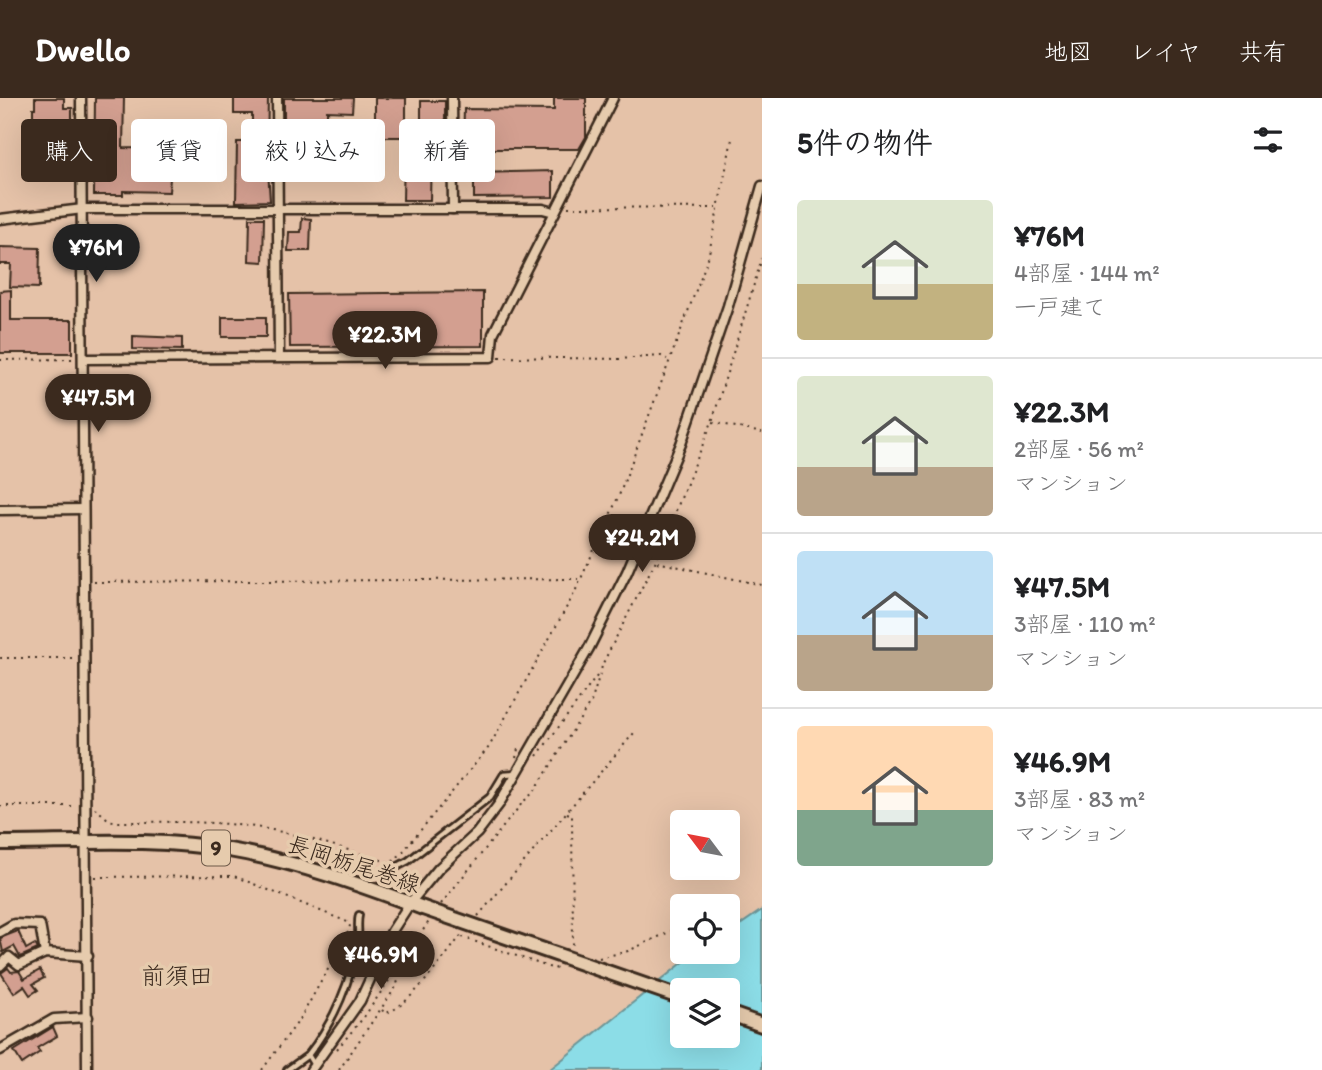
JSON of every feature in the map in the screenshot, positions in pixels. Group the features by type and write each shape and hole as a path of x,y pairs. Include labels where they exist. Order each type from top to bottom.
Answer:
{"main road":[{"name":"長岡栃尾巻線","path":"0,843 191,845 228,850 285,863 410,903 670,994"},
{"path":"740,1017 762,1025"}],"street":[{"path":"81,98 88,1070"},
{"path":"277,98 279,356"},
{"path":"452,98 453,209"},
{"path":"84,359 491,357 493,334 613,98"},
{"path":"313,1068 360,1001 393,931 410,903 430,877 477,833 499,804 589,648 654,511 705,378 762,186"},
{"path":"0,219 83,209 543,209 554,212"},
{"path":"0,510 83,509"},
{"path":"0,932 14,924 40,925 45,953"},
{"path":"0,966 9,957 19,965 45,953 88,956"},
{"path":"0,1050 54,1019 88,1017"}],"lane":[{"path":"389,872 408,861 490,797 504,774 517,773"},
{"path":"288,1070 308,1055 326,1031 346,982 357,945 359,915"},
{"path":"308,1055 313,1068"},
{"path":"295,1070 300,1062"}],"path":[{"path":"0,806 87,806 117,822 192,822 277,831 391,863 429,822 489,747 574,594 578,579 620,493 708,258 732,139"},
{"path":"570,208 717,208"},
{"path":"756,279 762,280"},
{"path":"491,357 618,359 661,356 668,360"},
{"path":"0,360 84,359"},
{"path":"712,422 762,433"},
{"path":"655,562 762,585"},
{"path":"86,582 578,579"},
{"path":"0,658 86,658"},
{"path":"536,758 599,674"},
{"path":"478,916 634,733"},
{"path":"566,813 572,815 573,951"},
{"path":"87,876 234,876 351,923 358,923"},
{"path":"262,1070 300,1019 345,939 351,923"},
{"path":"382,1010 385,1013 391,1012 404,1003 458,939"},
{"path":"338,1070 398,984 395,974"}],"water":[{"path":"762,910 762,1070 549,1070 681,964 740,964 740,925"}],"building":[{"path":"35,98 64,98 64,108 72,108 72,119 33,119"},
{"path":"95,98 124,98 123,148 131,148 131,182 170,182 169,192 123,191 123,195 94,195 94,182 117,182 117,119 95,119"},
{"path":"234,98 268,98 268,119 252,119 252,114 234,114"},
{"path":"284,98 353,98 352,112 327,111 327,119 284,119"},
{"path":"375,98 406,98 406,119 399,119 399,137 385,137 385,119 375,119"},
{"path":"554,98 586,98 586,137 579,149 495,149 495,119 464,119 464,109 554,110"},
{"path":"421,101 445,101 445,119 421,119"},
{"path":"237,142 241,142 241,182 269,182 270,201 236,202"},
{"path":"553,171 553,197 474,198 474,182 495,182 495,172"},
{"path":"403,182 430,182 430,200 403,200"},
{"path":"250,218 264,218 263,262 249,261"},
{"path":"302,218 311,219 310,251 288,251 289,232 301,232"},
{"path":"0,247 40,248 39,288 10,287 11,264 0,264"},
{"path":"11,290 11,320 72,320 72,353 0,353 0,291"},
{"path":"483,292 483,346 290,347 289,294"},
{"path":"222,317 266,317 266,337 222,337"},
{"path":"133,336 182,338 182,350 133,349"},
{"path":"18,931 26,949 35,944 38,949 20,957 14,946 3,952 0,938"},
{"path":"8,968 11,972 19,971 24,979 40,970 44,978 33,984 38,990 30,995 24,986 14,993 1,973"},
{"path":"53,1027 57,1036 37,1048 40,1052 22,1064 14,1051"}],"district":[{"name":"前須田","path":"177,976"}]}
